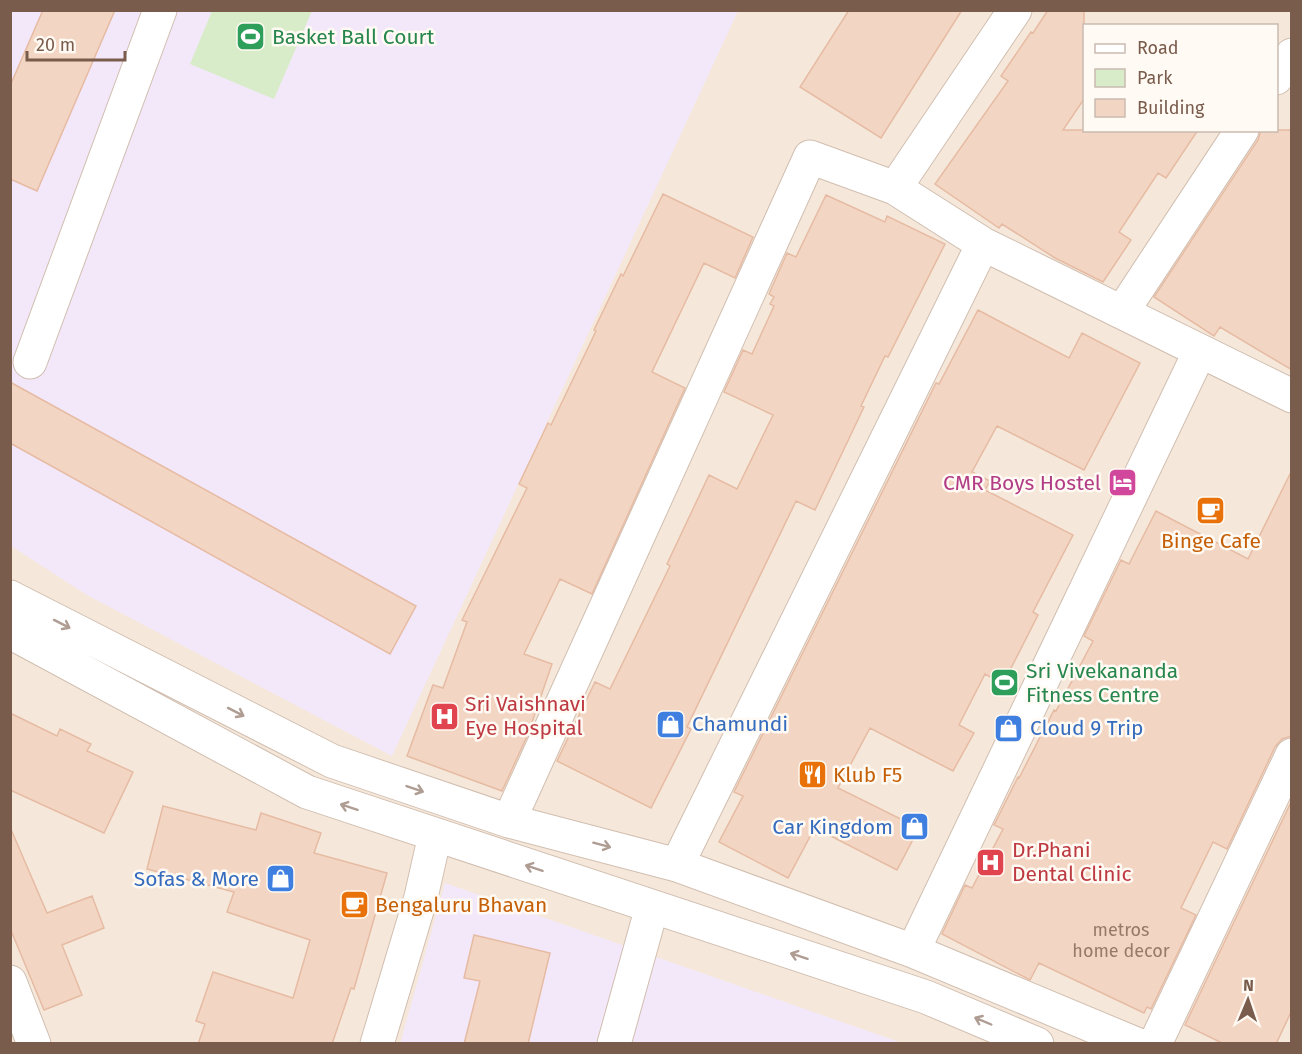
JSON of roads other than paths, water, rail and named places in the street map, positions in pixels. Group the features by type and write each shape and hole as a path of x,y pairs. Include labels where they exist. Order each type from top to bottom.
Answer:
{"street":[{"path":"30,362 160,10"},
{"path":"895,188 1015,10"},
{"path":"1278,75 1292,55"},
{"path":"1122,312 1241,132"},
{"path":"509,821 810,157 895,188 983,244 1292,396"},
{"path":"677,865 983,244"},
{"path":"913,951 1200,351"},
{"path":"10,597 332,761 509,821 677,865 913,951 1136,1044"},
{"path":"10,632 307,792 926,998 1036,1044"},
{"path":"1155,1044 1292,755"},
{"path":"377,1044 421,897 435,835"},
{"path":"614,1044 652,907"},
{"path":"10,982 34,1044"}],"place":[{"name":"Basket Ball Court","path":"251,37"},
{"name":"CMR Boys Hostel","path":"1122,483"},
{"name":"Binge Cafe","path":"1211,510"},
{"name":"Sri Vivekananda Fitness Centre","path":"1005,683"},
{"name":"Sri Vaishnavi Eye Hospital","path":"444,716"},
{"name":"Chamundi","path":"671,724"},
{"name":"Cloud 9 Trip","path":"1009,728"},
{"name":"Klub F5","path":"812,775"},
{"name":"Car Kingdom","path":"914,827"},
{"name":"Dr.Phani Dental Clinic","path":"991,862"},
{"name":"Sofas & More","path":"280,879"},
{"name":"Bengaluru Bhavan","path":"354,905"}]}
